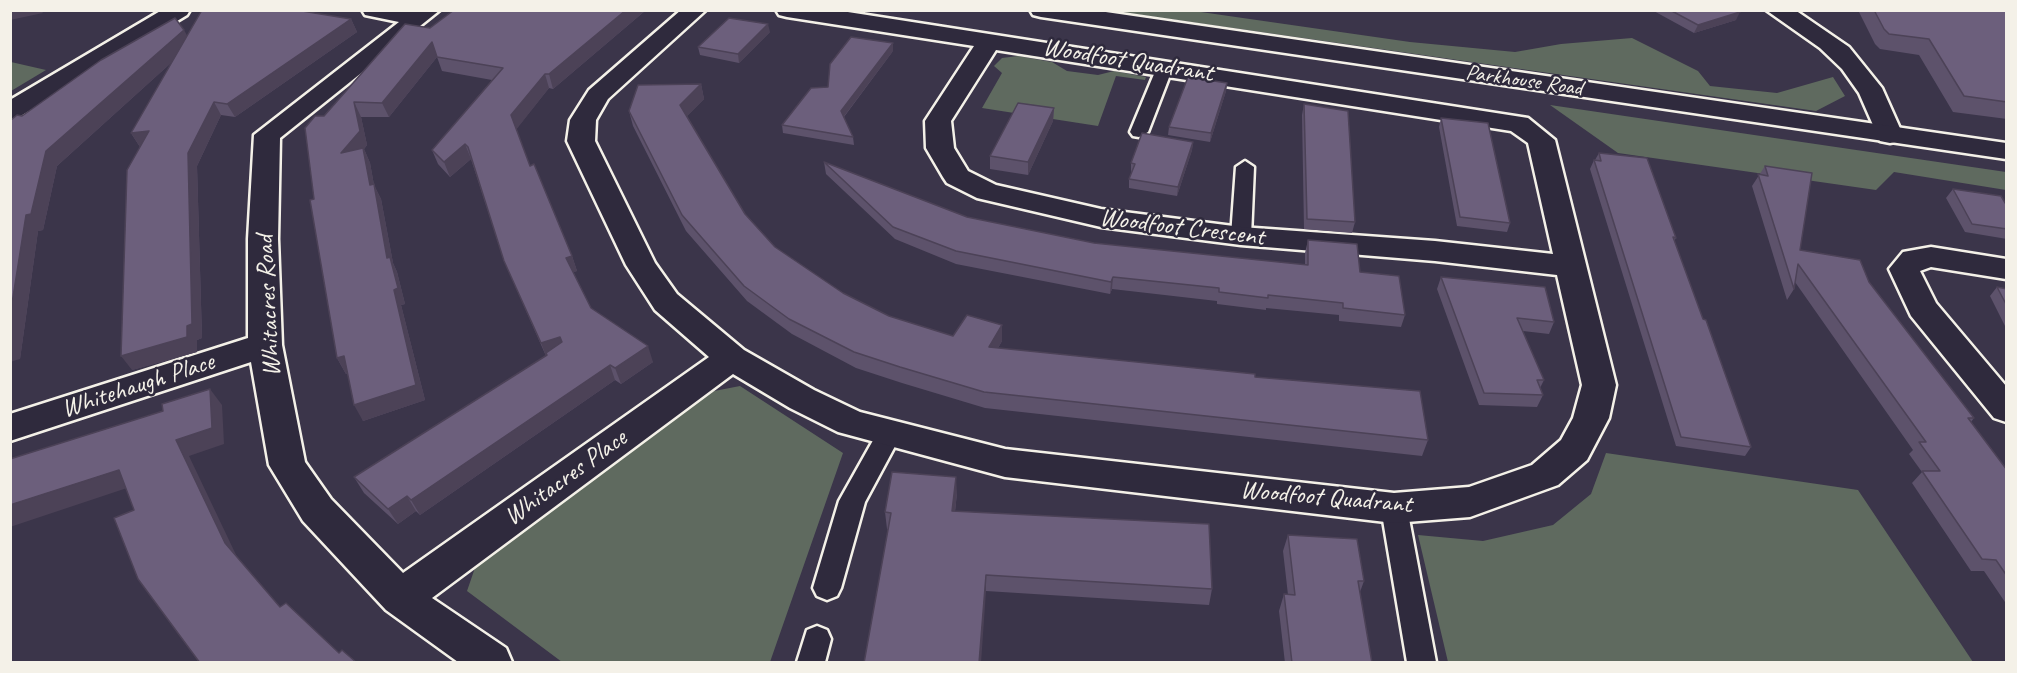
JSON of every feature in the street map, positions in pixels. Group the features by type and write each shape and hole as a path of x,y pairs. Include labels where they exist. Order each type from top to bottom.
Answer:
{"street":[{"path":"10,111 179,10"},
{"path":"374,10 424,14"},
{"name":"Woodfoot Quadrant","path":"695,10 598,95 583,120 581,141 641,265 666,302 732,358 832,414 889,435 1005,463 1394,508 1470,502 1545,475 1574,450 1591,417 1599,385 1541,140 1519,124 1165,67 787,10"},
{"name":"Parkhouse Road","path":"1041,10 2007,151"},
{"path":"1777,10 1816,32 1869,86 1890,135"},
{"name":"Whitacres Road","path":"424,14 267,135 263,238 265,345 287,465 317,510 400,598 491,663"},
{"name":"Woodfoot Crescent","path":"988,41 938,121 940,148 957,177 987,192 1078,214 1241,236 1376,249 1435,251 1569,266"},
{"path":"2007,269 1931,257 1914,259 1904,269 1922,308 2007,409"},
{"name":"Whitehaugh Place","path":"10,428 265,345"},
{"name":"Whitacres Place","path":"400,598 732,358"}],"lane":[{"path":"1139,132 1165,67"},
{"path":"1241,236 1245,167"},
{"path":"827,588 852,501 889,435"},
{"path":"1394,508 1422,663"}],"green space":[{"path":"1113,11 1194,11 1410,42 1515,52 1561,44 1632,38 1698,71 1710,86 1777,93 1833,77 1845,96 1816,111"},
{"path":"1018,56 1052,62 1067,71 1098,75 1114,71 1146,77 1145,80 1116,76 1098,126 982,108 1002,73 994,66 1002,58"},
{"path":"11,62 46,70 11,91"},
{"path":"1550,105 2006,172 2006,190 1894,172 1876,190 1618,153"},
{"path":"740,386 843,453 770,662 562,662 467,591 477,562 704,393"},
{"path":"1606,453 1858,490 1973,662 1448,662 1418,535 1483,541 1553,525 1591,494"}],"building":[{"path":"202,10 296,10 351,19 227,104 214,102 188,153 192,324 187,326 187,337 121,356 127,170 149,131 131,133"},
{"path":"454,10 626,10 549,74 545,74 511,115 530,166 534,164 572,256 566,258 591,308 648,346 615,368 610,365 411,500 407,496 388,509 354,477 547,355 546,353 562,342 560,337 541,343 504,261 468,147 465,144 444,162 432,150 503,68 437,57 432,42 382,103 354,102 360,131 341,153 363,148 370,185 374,184 387,258 390,257 398,288 394,290 416,385 354,405 344,356 337,358 310,200 314,199 305,128 315,116 324,116 405,24 430,28"},
{"path":"1670,10 1737,10 1740,12 1698,25"},
{"path":"1874,10 2007,10 2007,102 1964,96 1929,39 1889,34"},
{"path":"175,18 184,30 46,151 31,214 26,215 10,316 10,121 17,115 22,116 101,60"},
{"path":"729,18 768,24 738,54 698,47"},
{"path":"851,37 893,43 841,111 853,137 782,125 811,88 828,87 830,64"},
{"path":"1188,77 1227,83 1211,133 1169,127"},
{"path":"701,84 680,105 745,214 775,247 843,293 889,316 953,336 967,315 1002,325 989,347 1255,374 1255,377 1420,391 1428,440 984,392 854,352 789,319 744,286 682,215 629,111 638,85"},
{"path":"1018,103 1054,108 1028,162 990,156"},
{"path":"1304,104 1348,111 1355,222 1307,219"},
{"path":"1441,118 1488,123 1510,223 1460,217"},
{"path":"1142,133 1193,142 1178,187 1129,179 1135,164 1131,163"},
{"path":"1599,153 1647,158 1676,238 1673,237 1703,319 1706,320 1751,447 1681,437 1594,160 1601,161"},
{"path":"824,162 967,217 1094,243 1308,265 1308,240 1357,244 1360,272 1399,276 1405,315 1343,308 1343,303 1219,292 1219,288 1113,277 1111,282 956,251 893,227"},
{"path":"1765,166 1812,173 1800,250 1860,260 1869,282 1974,418 1968,418 2007,470 2007,576 1996,560 1982,559 1922,471 1940,471 1919,442 1926,442 1798,264 1794,289 1758,174 1768,176"},
{"path":"1953,189 2001,196 2007,206 2007,229 1972,224"},
{"path":"1441,277 1545,287 1554,322 1517,318 1544,380 1537,380 1543,395 1484,393"},
{"path":"1997,287 2007,289 2007,306"},
{"path":"210,389 212,428 176,440 225,543 280,607 286,603 339,653 342,650 357,663 200,663 138,579 114,518 134,510 119,470 10,505 10,459 163,411 162,404"},
{"path":"892,472 956,477 952,511 1209,524 1212,589 986,575 979,663 864,663 891,513 885,512"},
{"path":"1288,535 1357,539 1364,581 1358,581 1372,663 1292,663 1284,594 1295,595"}]}
